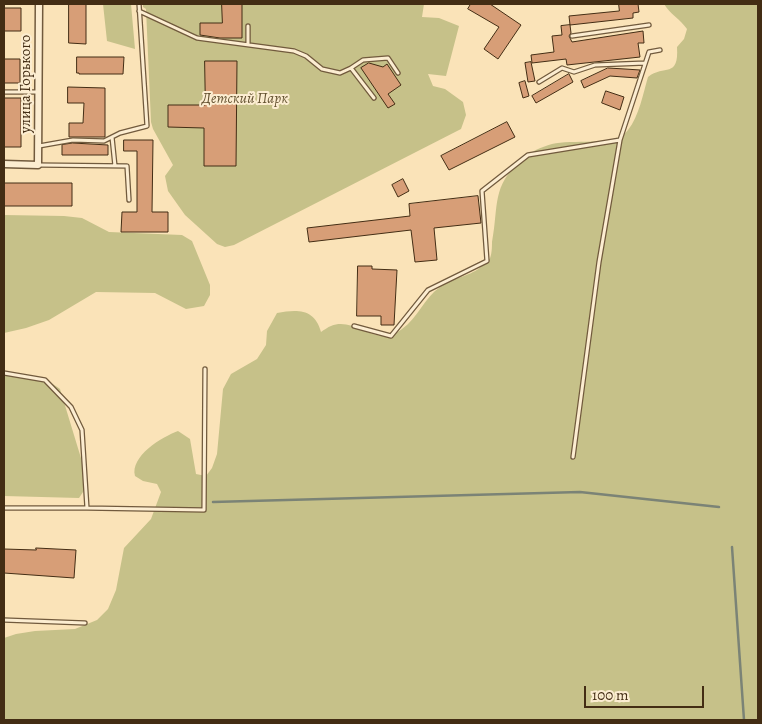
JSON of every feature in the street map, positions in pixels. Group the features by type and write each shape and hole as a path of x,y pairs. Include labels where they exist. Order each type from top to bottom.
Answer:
{"street":[{"name":"улица Горького","path":"38,165 39,4"},
{"path":"4,164 38,165"}],"lane":[{"path":"38,146 73,140 104,141 120,133 146,126 139,4"},
{"path":"139,11 197,38 294,51 306,56 322,69 340,73 363,60 388,58 398,73"},
{"path":"572,36 649,25"},
{"path":"248,26 248,44"},
{"path":"573,457 599,262 620,140 649,52 660,50"},
{"path":"539,82 562,68 574,72 595,65 645,63"},
{"path":"351,68 374,98"},
{"path":"4,92 38,92"},
{"path":"112,137 115,166"},
{"path":"354,326 391,336 428,290 487,261 482,191 528,155 620,140"},
{"path":"38,165 127,166 129,200"},
{"path":"4,508 204,510 205,369"},
{"path":"4,372 45,380 71,407 82,430 87,508"},
{"path":"4,620 85,624"}],"green space":[{"path":"103,4 131,4 135,49 107,41"},
{"name":"Детский Парк","path":"143,4 424,4 422,17 439,18 459,26 446,76 428,74 433,86 445,89 463,102 466,115 461,129 234,245 225,247 217,244 185,215 168,191 165,176 173,165 151,122 146,9 143,7"},
{"path":"664,4 758,4 758,720 4,720 4,638 35,631 75,629 97,620 108,609 116,590 124,548 151,519 161,492 157,484 143,481 135,476 137,461 142,455 156,443 178,431 190,439 196,474 206,476 212,468 217,454 223,389 231,374 257,359 266,345 267,331 277,313 305,312 315,319 321,332 330,326 340,324 349,325 374,335 392,334 408,324 440,287 473,272 488,261 491,254 498,197 505,179 512,169 529,154 548,145 604,141 622,135 628,130 635,118 648,77 673,67 676,63 677,47 684,39 687,29"},
{"path":"4,215 82,218 109,232 182,235 192,241 210,285 210,295 204,306 186,309 155,293 96,292 49,320 4,333"},
{"path":"4,374 41,379 60,389 84,468 86,481 79,498 4,496"}],"building":[{"path":"69,4 86,4 86,44 69,43"},
{"path":"222,4 242,4 242,38 220,38 200,35 200,23 222,23"},
{"path":"471,4 490,4 521,25 498,59 484,49 499,27 468,9"},
{"path":"619,4 638,4 639,12 633,13 633,18 570,25 569,16 619,11"},
{"path":"4,8 21,8 21,31 4,31"},
{"path":"570,25 571,33 569,36 572,42 643,31 644,43 638,43 640,57 567,65 566,59 532,63 531,55 554,52 552,36 562,35 561,26"},
{"path":"77,57 124,57 123,74 79,74 77,73"},
{"path":"4,59 20,59 20,83 4,83"},
{"path":"205,61 237,61 236,166 204,166 204,128 168,127 168,105 205,105"},
{"path":"531,62 535,81 528,82 525,63"},
{"path":"369,63 383,67 387,64 401,85 388,94 395,104 388,108 361,68"},
{"path":"608,68 640,70 637,78 610,76 584,88 581,81"},
{"path":"569,74 573,82 536,103 532,96"},
{"path":"525,81 529,96 523,98 519,83"},
{"path":"68,87 105,88 105,137 69,137 69,123 83,123 84,103 68,103"},
{"path":"606,91 624,97 620,110 602,103"},
{"path":"4,98 21,98 21,147 4,147"},
{"path":"507,122 515,137 449,170 441,156"},
{"path":"124,140 153,140 152,212 168,212 168,232 121,232 122,212 137,212 137,151 124,151"},
{"path":"73,143 108,145 108,155 62,155 62,145"},
{"path":"403,179 409,191 398,197 392,185"},
{"path":"4,183 72,183 72,206 4,206"},
{"path":"478,196 481,223 434,228 437,260 415,262 411,230 309,242 307,228 410,216 409,204"},
{"path":"358,266 372,266 372,269 397,270 394,325 381,325 381,316 357,316"},
{"path":"36,548 76,550 74,578 4,573 4,549 36,550"}],"waterway":[{"path":"213,502 580,492 719,507"},
{"path":"732,547 744,720"}]}
